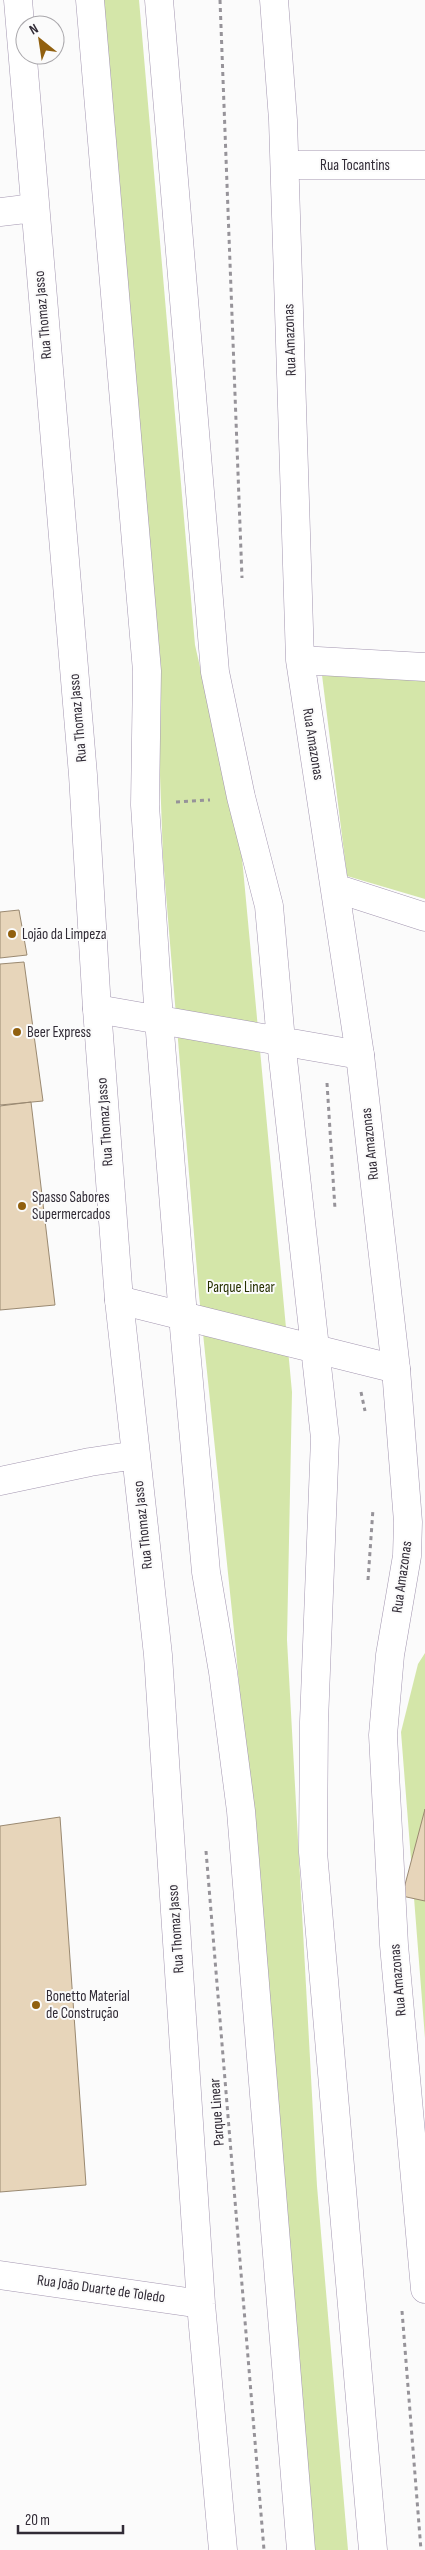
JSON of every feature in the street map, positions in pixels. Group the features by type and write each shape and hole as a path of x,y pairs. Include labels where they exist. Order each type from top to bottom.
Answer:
{"main road":[{"name":"Rua Thomaz Jasso","path":"18,0 83,776 97,1009 119,1300 158,1655 201,2304 223,2550"},
{"path":"90,0 147,671 145,805 159,1020 183,1316 206,1572 223,1672 241,1810 301,2550"},
{"path":"159,0 215,672 241,797 269,906 281,1041 325,1438 314,1722 313,1852 372,2550"},
{"name":"Rua Amazonas","path":"274,0 285,165 300,660 360,1055 396,1369 408,1522 416,1558 390,1655 383,1734 394,1945 425,2289"},
{"name":"Rua Tocantins","path":"285,165 425,165"},
{"path":"0,212 34,208"},
{"path":"300,660 425,667"},
{"path":"336,888 425,917"},
{"path":"97,1009 360,1055"},
{"path":"119,1300 396,1369"},
{"path":"0,1481 90,1462 136,1456"},
{"name":"Rua João Duarte de Toledo","path":"0,2275 201,2304"}],"path":[{"name":"Parque Linear","path":"205,1845 264,2550"}],"green space":[{"name":"Parque Linear","path":"100,0 139,0 195,645 241,847 292,1392 287,1640 317,2186 348,2550 312,2550 236,1650 199,1295 163,858 156,665"},
{"path":"322,675 425,681 425,899 347,876"},
{"path":"425,1653 425,2038 401,1732 418,1664"}],"building":[{"name":"Lojão da Limpeza","path":"19,910 27,955 0,958 0,912"},
{"name":"Beer Express","path":"24,962 43,1101 0,1105 0,964"},
{"name":"Spasso Sabores Supermercados","path":"31,1102 55,1305 0,1310 0,1106"},
{"path":"425,1809 425,1901 402,1896"},
{"name":"Bonetto Material de Construção","path":"60,1817 86,2185 0,2192 0,1826"}],"place":[{"name":"Lojão da Limpeza","path":"12,934"},
{"name":"Beer Express","path":"17,1032"},
{"name":"Spasso Sabores Supermercados","path":"22,1206"},
{"name":"Bonetto Material de Construção","path":"36,2005"}]}
